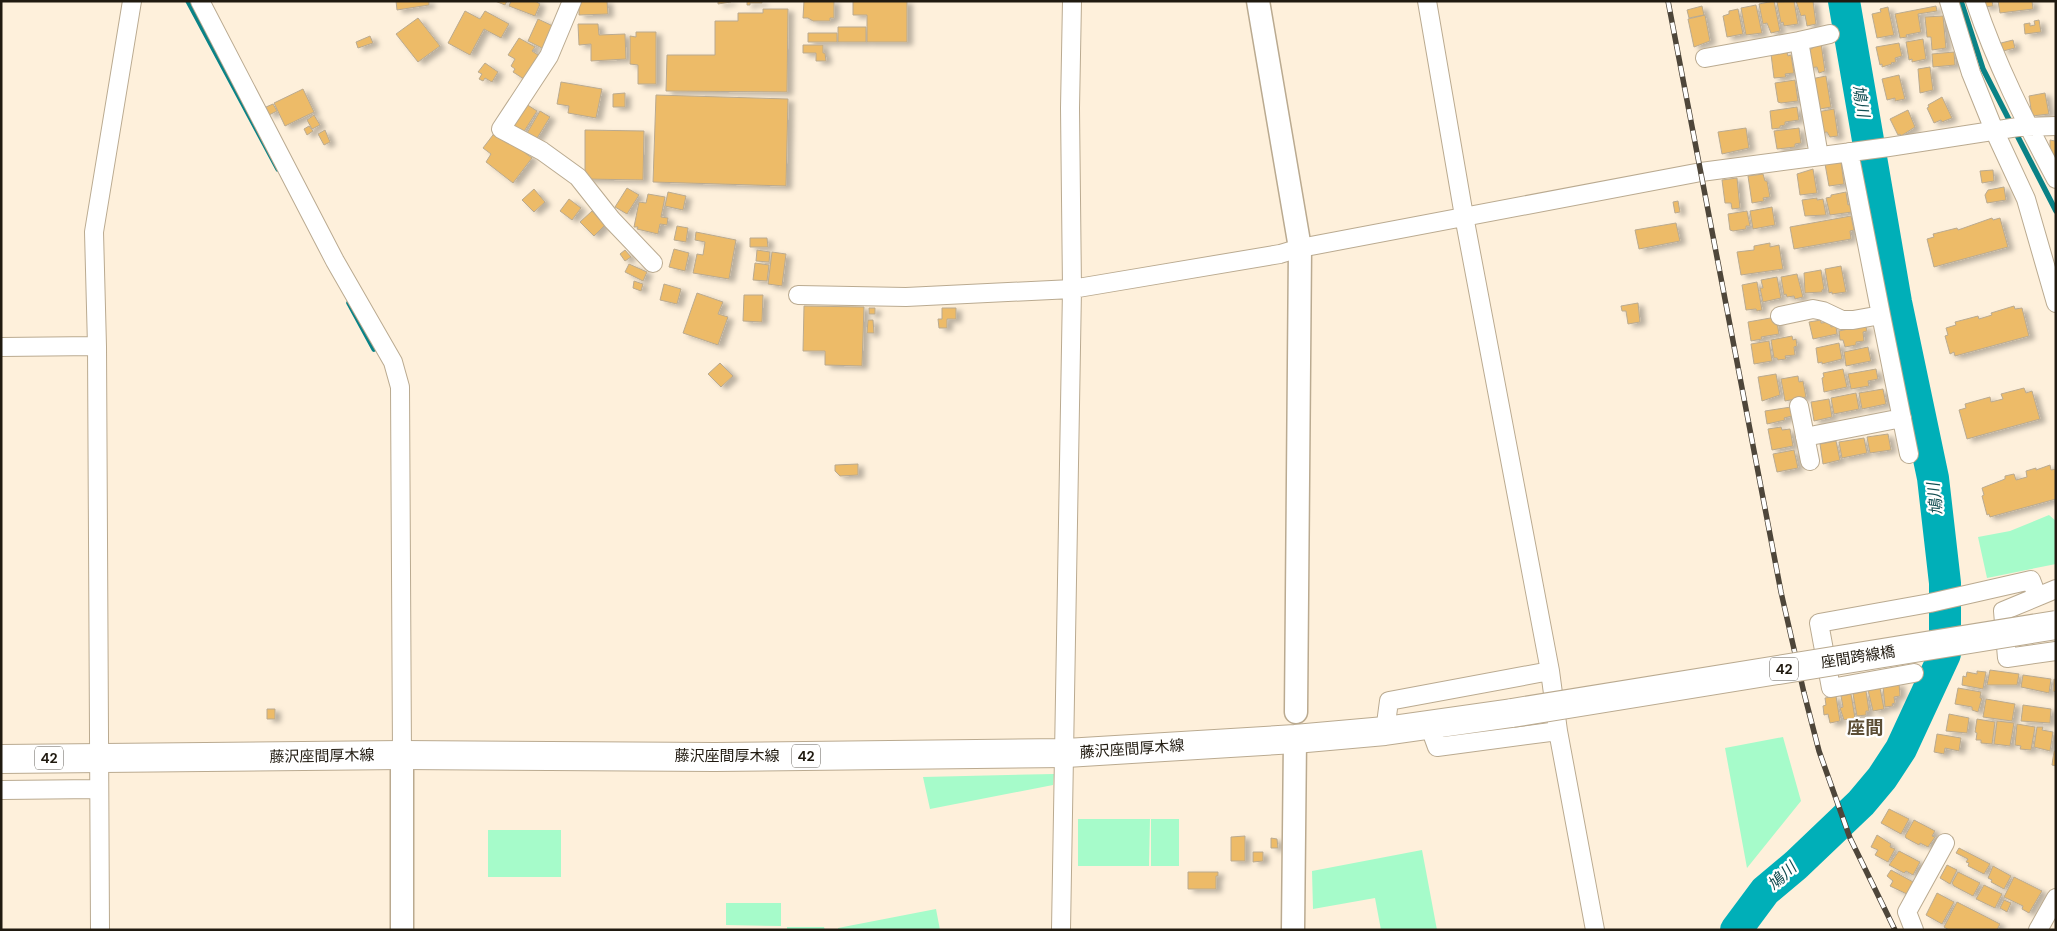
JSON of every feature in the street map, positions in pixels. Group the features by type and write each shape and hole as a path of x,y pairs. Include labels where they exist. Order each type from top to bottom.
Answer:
{"main road":[{"name":"座間跨線橋","path":"1512,713 2056,625"},
{"name":"藤沢座間厚木線","path":"1,759 402,754 715,757 1066,753 1296,739 1385,731 1512,713"}],"street":[{"path":"100,930 97,346 94,232 132,1"},
{"path":"200,1 336,260 393,362 400,387 402,930"},
{"path":"572,1 549,56 501,129 542,151 578,177 612,220 653,263"},
{"path":"1061,930 1066,753 1072,288 1070,108 1072,1"},
{"path":"1258,1 1300,248 1293,930"},
{"path":"1427,1 1464,216 1550,671 1558,731 1595,930"},
{"path":"1949,1 1971,73 2010,128 2056,179"},
{"path":"1975,1 1993,54 2026,199 2056,303"},
{"path":"1705,58 1830,34"},
{"path":"1799,41 1819,156"},
{"path":"798,294 906,297 1072,288 1280,254 1300,248 1464,216 1701,172 2010,128 2056,126"},
{"path":"1855,151 1881,315 1909,454"},
{"path":"1780,316 1813,309 1823,311 1842,320 1881,315"},
{"path":"1,347 97,346"},
{"path":"1800,406 1810,462"},
{"path":"1805,437 1902,418"},
{"path":"1914,673 1831,688 1819,623 1930,603 2031,580 2037,596"},
{"path":"2056,590 2003,611 2008,658 2056,651"},
{"path":"1385,731 1389,701 1550,671"},
{"path":"1429,725 1437,747 1558,731"},
{"path":"1,790 98,789"},
{"path":"1914,930 1908,912 1945,843"},
{"path":"2038,930 2056,898"}],"green space":[{"path":"2049,515 2056,521 2056,564 1987,578 1978,537 2010,531"},
{"path":"1783,737 1801,801 1747,868 1725,748"},
{"path":"1054,774 1053,785 930,809 923,777"},
{"path":"1078,819 1150,819 1149,866 1078,866"},
{"path":"1151,819 1179,819 1179,866 1151,866"},
{"path":"488,830 561,830 561,877 488,877"},
{"path":"1422,850 1437,930 1381,930 1375,898 1313,909 1312,871"},
{"path":"726,903 781,903 781,926 726,925"},
{"path":"936,909 940,930 838,930 838,928"},
{"path":"787,927 824,927 825,930 787,930"}],"building":[{"path":"396,1 429,1 429,5 397,10"},
{"path":"495,1 507,1 505,5"},
{"path":"511,1 535,1 540,4 535,16 509,6"},
{"path":"579,1 607,1 608,14 579,15"},
{"path":"718,1 731,1 731,2 718,4"},
{"path":"747,1 762,1 762,3 750,3 750,5 747,5"},
{"path":"804,1 834,1 834,18 830,18 830,21 813,21 803,18"},
{"path":"853,1 907,1 907,42 867,42 867,15 853,15"},
{"path":"1774,1 1780,31 1771,33 1767,23 1763,24 1759,4"},
{"path":"1794,1 1798,24 1784,26 1783,22 1781,23 1777,2"},
{"path":"1796,1 1813,1 1816,24 1807,26 1805,15 1801,16"},
{"path":"1983,1 1992,1 1993,6 1983,7"},
{"path":"1998,1 2032,1 2033,9 2000,13"},
{"path":"1756,5 1762,33 1746,35 1741,8"},
{"path":"1702,6 1704,15 1689,18 1687,10"},
{"path":"1936,6 1937,11 1918,14 1921,32 1900,38 1895,14"},
{"path":"1888,7 1894,35 1877,38 1872,14 1881,12 1880,9"},
{"path":"763,9 788,9 787,92 666,91 667,55 715,55 715,21 738,21 738,13 763,13"},
{"path":"1738,9 1743,34 1727,37 1723,16 1729,14 1729,11"},
{"path":"465,11 480,19 485,11 509,24 501,38 484,29 470,55 448,43"},
{"path":"1705,15 1710,41 1694,47 1688,19"},
{"path":"1943,16 1946,48 1932,50 1931,37 1927,37 1925,17"},
{"path":"418,18 440,46 418,62 396,34"},
{"path":"538,19 555,27 544,49 528,41"},
{"path":"2039,20 2041,32 2025,34 2024,24 2030,23 2030,26 2035,25 2034,21"},
{"path":"578,24 598,24 599,35 625,34 626,59 591,61 591,44 579,45"},
{"path":"838,27 866,27 866,42 838,42"},
{"path":"636,32 656,32 656,84 638,84 638,65 630,64 630,36 636,37"},
{"path":"808,33 837,33 837,42 808,42"},
{"path":"370,36 373,43 358,48 356,42"},
{"path":"519,38 535,47 532,51 541,57 527,81 513,72 515,69 511,66 515,59 508,55"},
{"path":"1923,39 1926,59 1912,62 1912,59 1909,60 1906,42"},
{"path":"2013,40 2015,48 2003,51 2001,43"},
{"path":"1821,43 1825,71 1819,73 1817,67 1809,68 1806,51 1813,48 1812,44"},
{"path":"1899,43 1902,56 1895,58 1896,62 1882,67 1876,47"},
{"path":"803,45 823,45 826,61 816,61 816,53 803,53"},
{"path":"1787,52 1788,56 1791,55 1794,73 1785,74 1786,77 1774,78 1771,54"},
{"path":"1954,52 1955,65 1933,67 1932,54"},
{"path":"485,63 498,72 492,82 485,78 483,81 479,79 482,74 478,72"},
{"path":"1930,67 1933,90 1920,93 1918,69"},
{"path":"1899,75 1905,99 1895,101 1895,98 1887,100 1882,79"},
{"path":"1826,76 1831,107 1820,109 1811,79"},
{"path":"1795,80 1798,101 1778,102 1775,83"},
{"path":"561,82 602,89 596,118 568,113 569,106 557,104"},
{"path":"303,89 314,112 285,126 274,103"},
{"path":"625,93 625,107 613,107 613,94"},
{"path":"2045,93 2049,114 2032,116 2029,96"},
{"path":"656,95 788,99 786,186 653,182"},
{"path":"1942,97 1952,118 1934,123 1927,108 1929,107 1928,105"},
{"path":"273,104 277,111 269,115 266,107"},
{"path":"526,104 537,111 523,133 513,127"},
{"path":"1797,107 1799,120 1785,122 1785,125 1780,126 1780,128 1772,129 1770,111"},
{"path":"1834,109 1838,136 1830,137 1827,132 1820,133 1817,112"},
{"path":"1908,110 1915,127 1901,136 1900,134 1898,135 1890,119"},
{"path":"540,111 550,117 536,140 526,135"},
{"path":"314,115 320,125 312,129 307,120"},
{"path":"309,126 313,131 307,135 304,129"},
{"path":"1746,128 1749,148 1722,154 1718,132"},
{"path":"1799,128 1801,143 1795,144 1795,147 1777,149 1774,131"},
{"path":"325,130 330,142 324,145 318,134"},
{"path":"585,130 644,131 643,180 585,179"},
{"path":"496,131 532,158 513,183 486,162 491,154 483,148"},
{"path":"2055,135 2056,156 2050,156 2050,140 2055,141"},
{"path":"1841,162 1844,184 1829,186 1825,164"},
{"path":"1813,169 1817,193 1800,195 1797,174"},
{"path":"1993,170 1994,181 1982,183 1980,171"},
{"path":"1763,174 1765,181 1767,181 1770,197 1763,198 1764,201 1752,203 1748,176"},
{"path":"1737,178 1740,208 1732,209 1731,203 1725,203 1722,180"},
{"path":"2004,187 2006,200 1987,203 1985,195 1988,190"},
{"path":"627,188 639,195 627,214 615,207"},
{"path":"534,189 545,202 534,212 522,200"},
{"path":"668,192 686,196 683,210 665,206"},
{"path":"1846,192 1848,205 1851,204 1852,212 1830,215 1826,198"},
{"path":"648,194 665,197 661,217 668,218 667,225 660,224 658,234 634,227 639,202 646,203"},
{"path":"1817,198 1817,200 1823,199 1826,215 1805,216 1802,200"},
{"path":"569,199 581,208 572,220 560,211"},
{"path":"1678,201 1680,212 1675,213 1673,202"},
{"path":"1772,207 1775,225 1753,229 1750,211"},
{"path":"592,211 605,225 594,236 580,222"},
{"path":"1747,211 1750,226 1746,226 1746,229 1730,230 1728,214"},
{"path":"1851,216 1854,230 1850,231 1851,239 1794,249 1790,227"},
{"path":"1992,218 1993,220 2000,218 2008,247 1934,267 1927,239 1934,237 1933,234 1957,228 1958,230"},
{"path":"1676,223 1680,241 1639,249 1635,230"},
{"path":"677,226 688,228 686,242 674,240"},
{"path":"696,232 736,240 729,279 693,273 697,254 703,255 705,242 695,240"},
{"path":"750,238 767,238 768,247 750,247"},
{"path":"1770,243 1770,247 1779,245 1783,269 1741,275 1737,252 1754,250 1754,246"},
{"path":"674,249 689,253 685,271 669,267"},
{"path":"625,250 631,257 625,261 620,254"},
{"path":"757,250 770,252 769,262 756,261"},
{"path":"772,252 786,254 782,286 768,284"},
{"path":"755,263 769,265 767,281 753,280"},
{"path":"629,264 647,272 643,281 625,272"},
{"path":"1841,266 1846,292 1829,293 1825,269"},
{"path":"1821,270 1824,289 1822,292 1805,293 1804,273"},
{"path":"1797,274 1803,297 1795,299 1794,296 1787,297 1786,294 1784,295 1781,277"},
{"path":"1777,277 1781,298 1763,302 1760,288 1763,288 1761,280"},
{"path":"634,281 643,284 641,291 633,288"},
{"path":"1757,282 1762,310 1746,310 1742,285"},
{"path":"664,284 681,289 677,304 660,300"},
{"path":"697,293 723,302 718,314 728,317 718,345 683,333"},
{"path":"744,295 763,295 762,322 743,321"},
{"path":"1638,303 1640,322 1628,324 1626,311 1622,311 1621,306"},
{"path":"804,306 864,307 862,366 825,365 825,351 803,351"},
{"path":"2014,306 2015,309 2022,308 2029,336 1955,356 1954,352 1950,354 1945,336 1948,335 1946,328 1956,325 1955,322 1978,316 1979,319"},
{"path":"869,308 875,308 875,314 869,314"},
{"path":"942,308 956,308 956,319 947,319 947,328 939,328 938,319 942,319"},
{"path":"1776,317 1779,334 1751,341 1748,322"},
{"path":"868,320 873,320 874,333 867,333"},
{"path":"1821,320 1821,323 1830,322 1831,327 1836,326 1837,334 1813,339 1809,322"},
{"path":"1862,326 1866,327 1867,331 1863,332 1864,341 1845,347 1843,340 1840,340 1839,331"},
{"path":"1792,336 1793,340 1796,339 1795,355 1785,356 1786,359 1778,360 1774,358 1771,340"},
{"path":"1769,341 1772,361 1754,364 1751,344"},
{"path":"1839,343 1842,359 1822,364 1822,362 1818,363 1816,348"},
{"path":"1868,347 1871,361 1846,366 1844,352"},
{"path":"720,363 733,376 721,387 708,374"},
{"path":"1843,369 1847,387 1824,392 1823,373"},
{"path":"1876,369 1878,379 1868,381 1869,386 1851,389 1848,374"},
{"path":"1776,374 1780,395 1762,401 1758,377"},
{"path":"1798,376 1799,382 1803,381 1806,397 1785,401 1781,379"},
{"path":"2024,388 2026,393 2032,391 2040,419 1967,439 1959,410 1966,408 1965,404 1990,397 1991,402 2003,399 2001,394"},
{"path":"1883,389 1886,404 1862,409 1859,393"},
{"path":"1856,393 1859,409 1834,414 1831,398"},
{"path":"1829,399 1832,417 1814,421 1811,402"},
{"path":"1791,407 1792,416 1784,418 1785,420 1767,424 1765,411"},
{"path":"1781,427 1782,430 1790,429 1793,446 1772,450 1768,429"},
{"path":"1888,434 1891,450 1870,453 1867,437"},
{"path":"1864,438 1867,453 1842,458 1839,442"},
{"path":"1836,441 1840,460 1823,464 1820,444"},
{"path":"1794,450 1798,468 1777,472 1773,454"},
{"path":"858,464 858,475 840,476 835,471 835,465"},
{"path":"2050,465 2051,470 2056,469 2056,499 1990,517 1989,514 1987,515 1982,488 2005,479 2005,476 2014,474 2016,480 2027,477 2026,471"},
{"path":"1990,670 2019,674 2017,685 1987,685"},
{"path":"1977,671 1986,672 1983,689 1962,685 1963,676 1966,677 1967,672 1977,674"},
{"path":"2023,675 2051,679 2049,693 2021,687"},
{"path":"2054,679 2056,680 2056,692 2053,691"},
{"path":"1899,683 1900,696 1894,697 1895,703 1892,704 1893,706 1885,707 1883,686"},
{"path":"1880,688 1884,709 1873,711 1868,690"},
{"path":"1958,688 1981,692 1980,698 1982,698 1978,712 1972,710 1972,707 1955,704"},
{"path":"1866,691 1869,711 1866,711 1866,715 1857,716 1853,694"},
{"path":"1851,694 1855,718 1844,720 1840,708 1843,707 1841,696"},
{"path":"1836,696 1840,721 1830,723 1828,714 1824,715 1823,706 1826,705 1825,698"},
{"path":"1986,699 2015,704 2012,721 1983,717"},
{"path":"2023,705 2051,709 2050,723 2021,721"},
{"path":"267,709 275,709 275,719 267,719"},
{"path":"1949,714 1969,718 1967,733 1946,731"},
{"path":"1977,719 1995,722 1992,744 1981,743 1981,740 1976,740"},
{"path":"1997,721 2014,723 2010,746 1994,744"},
{"path":"2017,724 2035,727 2031,750 2020,749 2021,746 2015,745"},
{"path":"2037,727 2043,727 2042,730 2053,732 2050,751 2034,747"},
{"path":"1937,734 1961,738 1959,751 1945,748 1944,754 1934,752"},
{"path":"2054,751 2056,751 2056,766 2052,765"},
{"path":"1889,809 1909,819 1901,834 1881,823"},
{"path":"1914,820 1935,831 1932,836 1935,837 1928,847 1920,843 1919,845 1906,838 1905,836"},
{"path":"1877,835 1895,849 1888,862 1875,855 1878,850 1871,847"},
{"path":"1245,836 1245,861 1231,861 1231,837"},
{"path":"1271,838 1277,839 1278,848 1271,848"},
{"path":"1959,848 1990,864 1984,874 1968,866 1969,863 1966,862 1968,859 1956,853"},
{"path":"1899,851 1920,862 1913,875 1906,871 1904,873 1889,865"},
{"path":"1253,852 1263,852 1263,861 1253,862"},
{"path":"1947,865 1957,870 1950,884 1940,878"},
{"path":"1993,866 2011,876 2004,889 1991,882 1992,880 1988,878"},
{"path":"1891,870 1915,883 1909,895 1890,886 1893,881 1887,876"},
{"path":"1188,872 1218,872 1218,876 1216,876 1216,889 1188,889"},
{"path":"1958,872 1980,883 1973,896 1952,883"},
{"path":"2014,877 2042,891 2029,913 2022,909 2023,906 2004,897"},
{"path":"1984,885 2002,894 1995,908 1976,899"},
{"path":"1937,893 1954,902 1942,924 1926,915"},
{"path":"2004,900 2011,903 2007,912 2000,908"},
{"path":"1957,902 2000,924 1997,930 1949,930 1944,927"}],"waterway":[{"path":"188,1 278,169"},
{"name":"鳩川","path":"1736,930 1765,891 1796,865 1861,803 1882,778 1901,749 1945,654 1945,583 1933,478 1896,302 1844,1"},
{"path":"1961,1 1983,69 2056,211"},
{"path":"349,303 374,349"}],"railway":[{"path":"1668,1 1781,592 1804,693 1819,751 1850,838 1895,930"}],"district":[{"name":"座間","path":"1865,728"}]}
